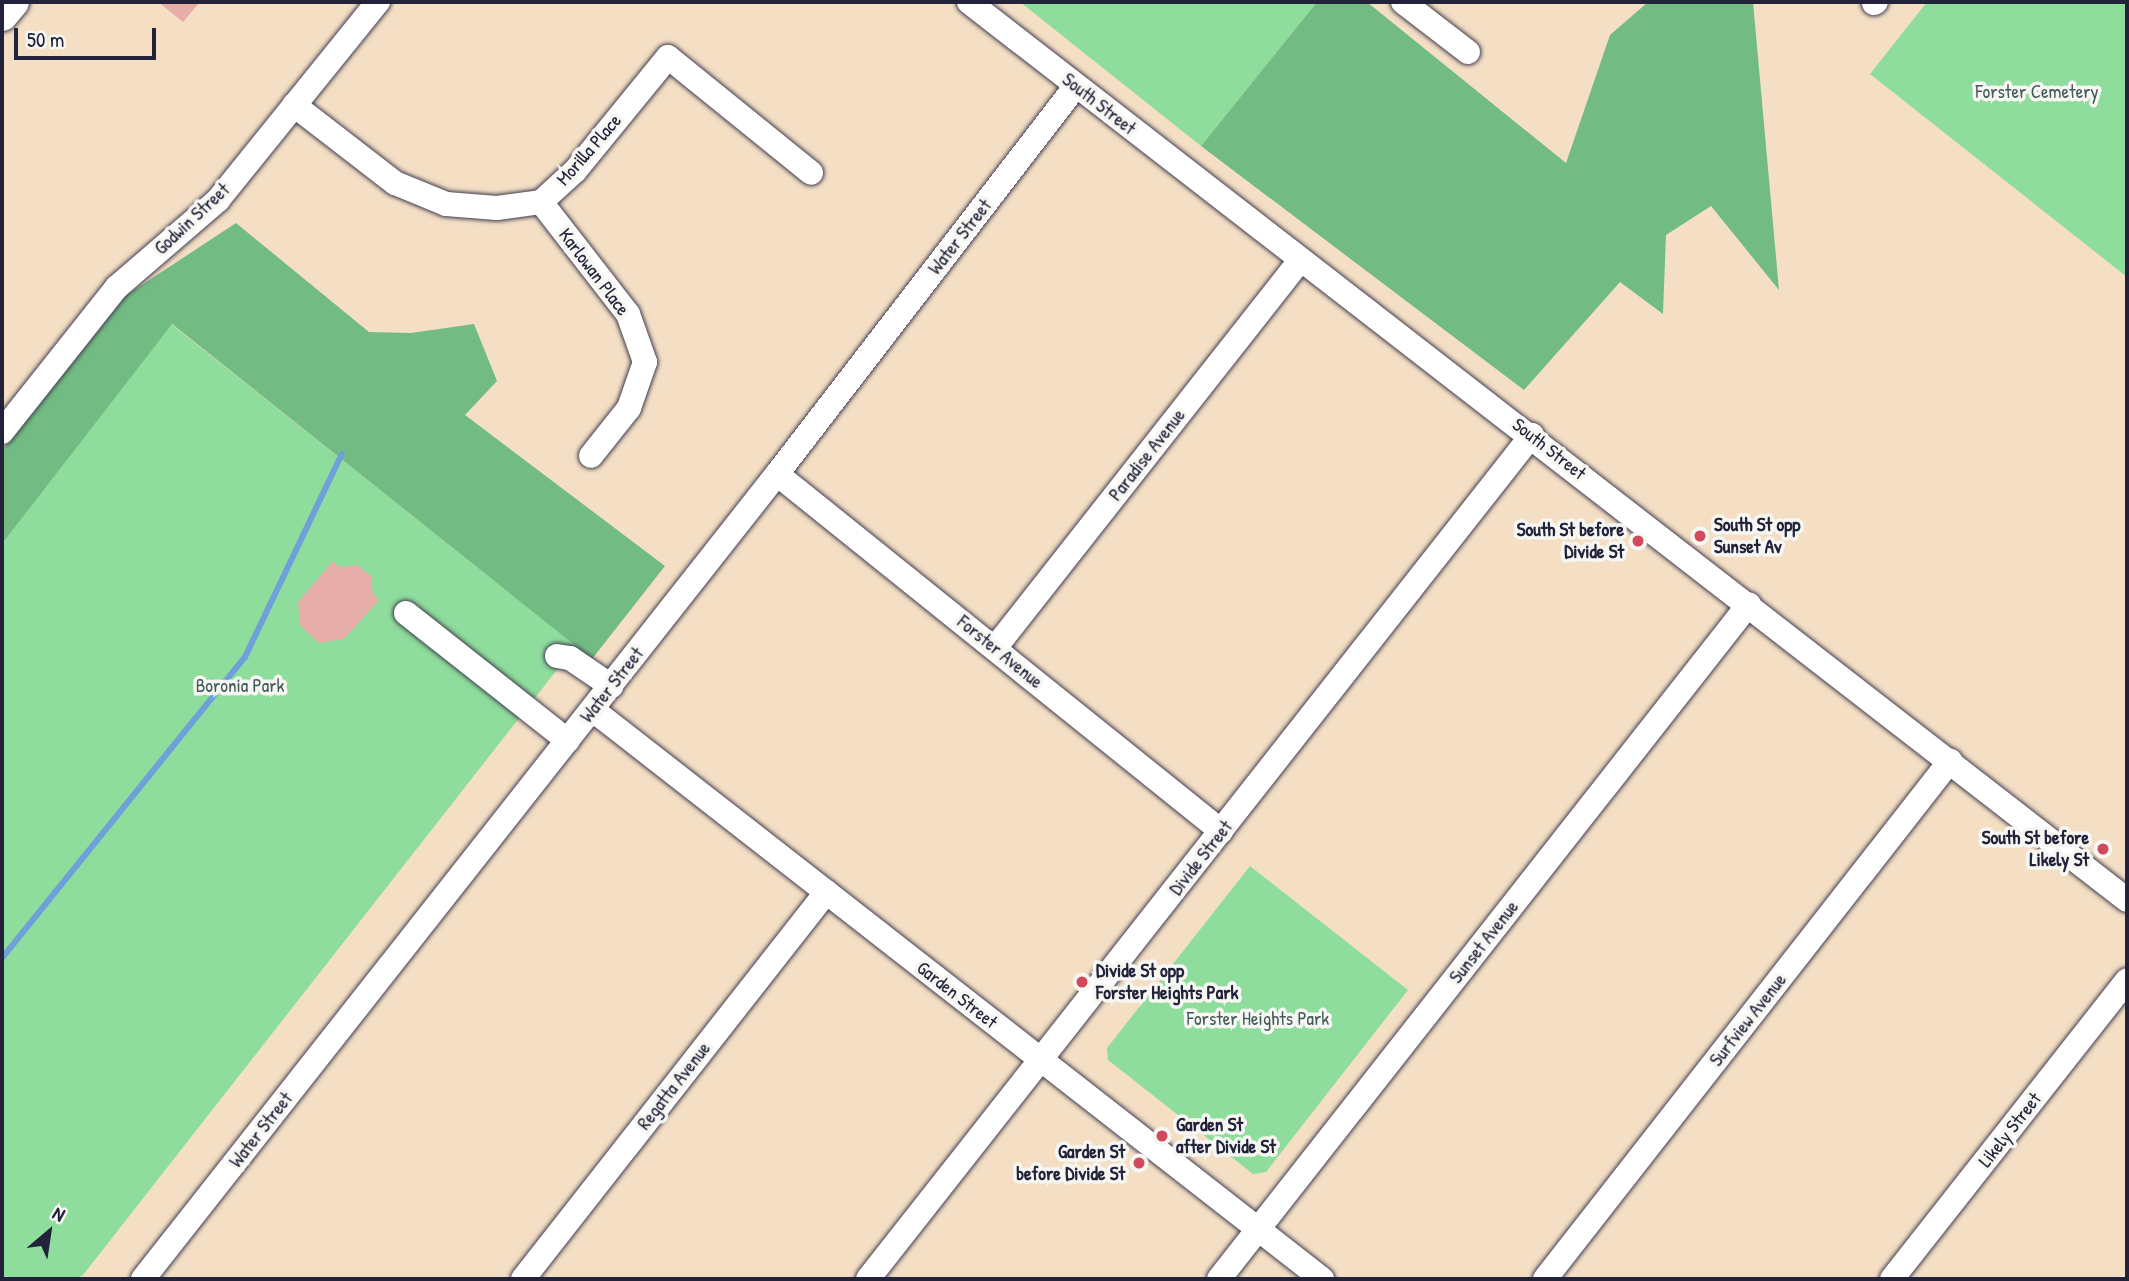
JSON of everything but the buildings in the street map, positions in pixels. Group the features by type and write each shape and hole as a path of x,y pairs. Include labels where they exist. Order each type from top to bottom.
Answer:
{"main road":[{"path":"2,15 13,2"}],"street":[{"name":"Godwin Street","path":"2,432 117,287 219,200 378,2"},
{"name":"South Street","path":"969,2 1299,262 1532,435 2127,900"},
{"path":"1404,2 1468,52"},
{"name":"Morilla Place","path":"294,105 395,183 446,204 497,208 541,202 575,171 667,57 811,173"},
{"name":"Water Street","path":"143,1279 611,687 1076,86"},
{"name":"Karlowan Place","path":"541,202 628,314 645,362 629,408 591,456"},
{"name":"Paradise Avenue","path":"996,649 1299,262"},
{"name":"Divide Street","path":"868,1279 1532,435"},
{"name":"Forster Avenue","path":"777,474 1221,831"},
{"name":"Sunset Avenue","path":"1219,1279 1749,604"},
{"path":"406,612 568,741"},
{"path":"557,656 570,658 611,687"},
{"name":"Garden Street","path":"593,710 1322,1279"},
{"name":"Surfview Avenue","path":"1545,1279 1950,761"},
{"name":"Regatta Avenue","path":"523,1279 826,892"},
{"name":"Likely Street","path":"1892,1279 2127,980"}],"green space":[{"path":"1020,2 1317,2 1201,146"},
{"path":"1317,2 1367,2 1566,163 1610,35 1648,2 1753,2 1779,290 1711,206 1666,235 1663,314 1620,282 1524,390 1201,146"},
{"name":"Forster Cemetery","path":"1927,2 2127,2 2127,277 1870,74"},
{"path":"236,223 369,332 411,333 474,324 497,381 465,415 665,566 592,659 172,324 2,544 2,450 125,296"},
{"name":"Boronia Park","path":"171,324 580,649 574,648 83,1275 76,1279 2,1279 2,544"},
{"name":"Forster Heights Park","path":"1250,866 1408,990 1266,1172 1253,1174 1108,1060 1107,1048"}],"waterway":[{"path":"2,958 245,657 342,454"}],"place":[{"name":"South St opp Sunset Av","path":"1700,536"},
{"name":"South St before Divide St","path":"1638,541"},
{"name":"South St before Likely St","path":"2103,849"},
{"name":"Divide St opp Forster Heights Park","path":"1082,982"},
{"name":"Garden St after Divide St","path":"1162,1136"},
{"name":"Garden St before Divide St","path":"1139,1163"}]}
